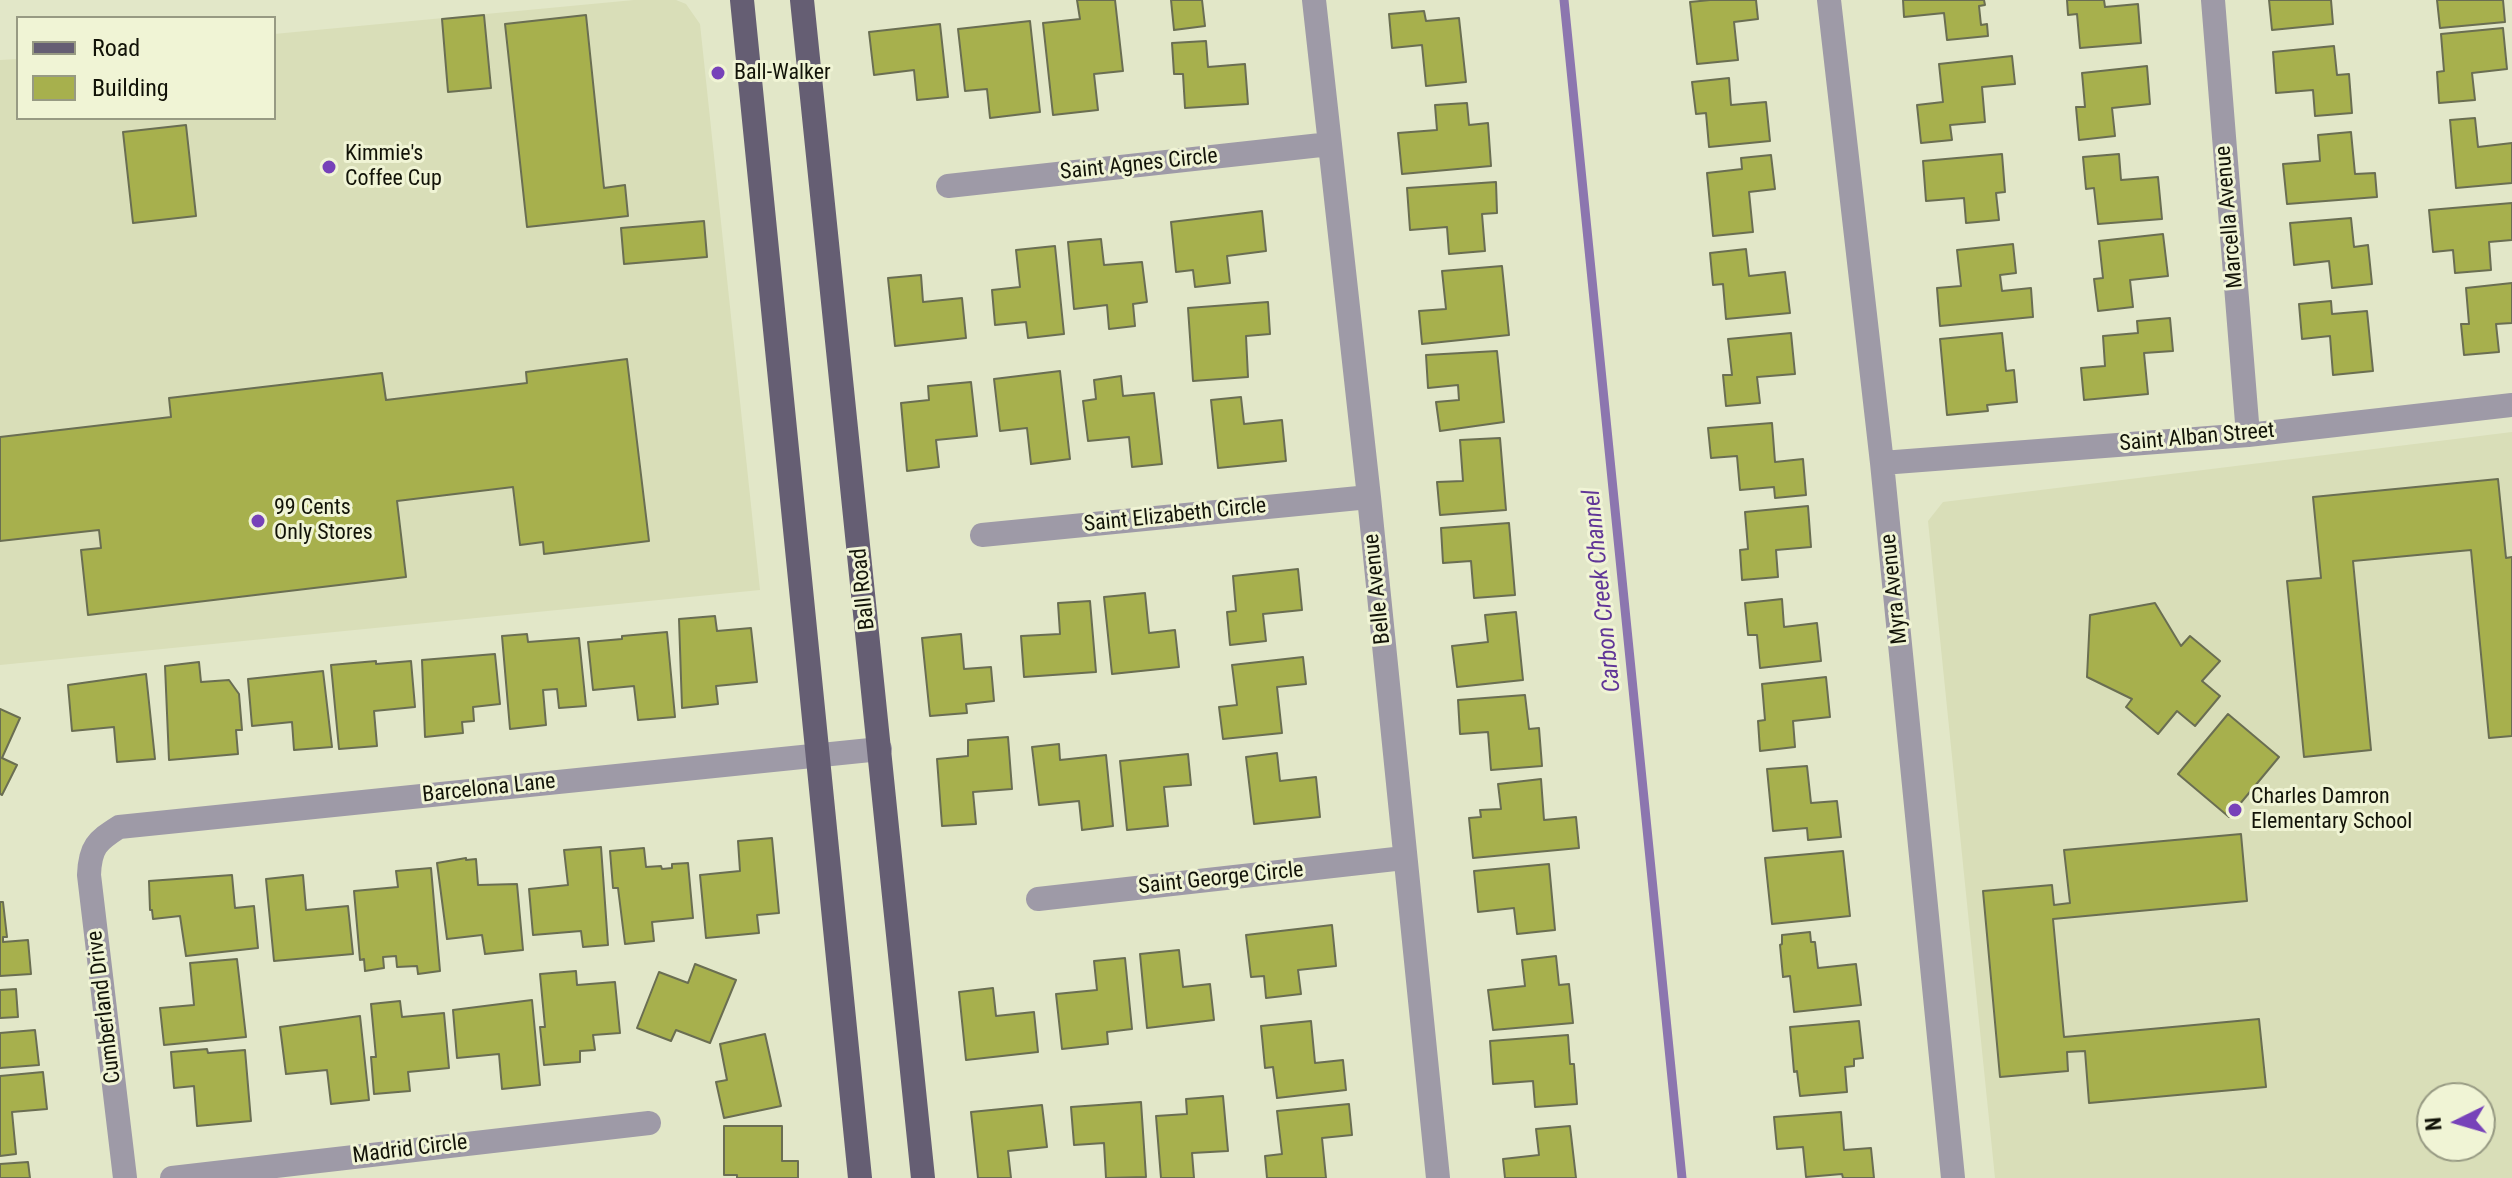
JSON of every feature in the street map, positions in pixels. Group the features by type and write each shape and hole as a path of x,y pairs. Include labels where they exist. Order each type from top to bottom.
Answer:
{"main road":[{"path":"742,0 860,1178"},
{"name":"Ball Road","path":"802,0 923,1178"}],"street":[{"name":"Belle Avenue","path":"1314,0 1369,497 1438,1178"},
{"name":"Myra Avenue","path":"1829,0 1882,463 1953,1178"},
{"name":"Marcella Avenue","path":"2213,0 2248,435"},
{"name":"Saint Agnes Circle","path":"948,186 1330,144"},
{"name":"Saint Alban Street","path":"1882,463 2248,435 2512,405"},
{"name":"Saint Elizabeth Circle","path":"982,535 1369,497"},
{"name":"Barcelona Lane","path":"101,838 119,827 880,749"},
{"name":"Cumberland Drive","path":"101,838 89,856 89,875 125,1178"},
{"name":"Saint George Circle","path":"1038,899 1404,858"},
{"name":"Madrid Circle","path":"172,1178 649,1123"}],"shaded area":[{"path":"634,0 676,0 686,4 700,24 760,590 0,665 0,60 16,59 16,120 276,120 276,34"},
{"name":"Charles Damron Elementary School","path":"2512,432 2512,1178 1995,1178 1928,521 1943,502"}],"building":[{"path":"1077,0 1115,0 1123,71 1094,74 1098,110 1053,115 1043,23 1080,19"},
{"path":"1171,0 1202,0 1205,26 1174,30"},
{"path":"1756,0 1758,19 1734,22 1738,60 1697,64 1690,2"},
{"path":"1903,0 1984,0 1985,5 1979,6 1981,25 1987,24 1988,36 1947,40 1944,13 1904,17"},
{"path":"2067,0 2104,0 2105,7 2138,4 2141,43 2080,48 2077,14 2068,15"},
{"path":"2269,0 2331,0 2333,24 2272,30"},
{"path":"2437,0 2503,0 2505,22 2440,28"},
{"path":"1424,11 1426,21 1459,18 1466,82 1426,86 1422,45 1392,48 1389,14"},
{"path":"484,15 491,88 448,92 442,19"},
{"path":"586,15 604,188 625,185 628,216 527,227 505,24"},
{"path":"1030,21 1040,112 990,118 987,89 965,91 958,29"},
{"path":"940,24 948,97 917,100 914,70 874,75 869,32"},
{"path":"2503,28 2507,69 2472,73 2475,100 2439,103 2437,72 2444,71 2441,34"},
{"path":"1206,41 1208,67 1245,64 1248,104 1185,108 1183,74 1174,74 1172,43"},
{"path":"2334,46 2337,75 2349,74 2352,113 2315,116 2313,90 2276,93 2273,52"},
{"path":"2012,56 2015,84 1982,87 1985,122 1950,125 1952,140 1921,143 1917,105 1943,102 1939,64"},
{"path":"2147,66 2150,104 2112,108 2115,136 2079,140 2076,107 2085,107 2082,73"},
{"path":"1729,78 1731,105 1766,102 1770,141 1709,147 1706,113 1696,114 1692,82"},
{"path":"1467,103 1469,125 1488,123 1491,166 1402,174 1398,133 1437,130 1435,105"},
{"path":"2475,118 2478,147 2512,143 2512,183 2456,188 2450,120"},
{"path":"186,125 196,216 133,223 123,132"},
{"path":"2351,132 2355,174 2375,173 2377,197 2287,204 2283,164 2320,161 2318,135"},
{"path":"2002,154 2005,192 1996,193 1999,220 1966,223 1964,198 1926,201 1923,161"},
{"path":"2119,154 2121,180 2158,177 2162,219 2098,224 2094,188 2086,189 2083,157"},
{"path":"1771,155 1775,189 1749,192 1753,232 1713,236 1707,173 1742,169 1741,158"},
{"path":"1496,182 1497,213 1482,214 1485,251 1449,254 1447,227 1410,230 1407,188"},
{"path":"2512,203 2512,240 2489,242 2491,270 2455,273 2453,250 2433,252 2429,210"},
{"path":"1262,211 1266,251 1227,256 1230,283 1195,287 1193,270 1176,272 1171,222"},
{"path":"2351,218 2354,247 2368,245 2372,284 2332,288 2329,261 2294,265 2290,223"},
{"path":"704,221 707,257 624,264 621,228"},
{"path":"2163,234 2168,276 2130,280 2133,307 2098,311 2094,279 2103,278 2099,241"},
{"path":"1101,239 1104,265 1142,262 1147,302 1133,304 1135,326 1109,329 1107,305 1074,309 1068,242"},
{"path":"2013,244 2016,273 2000,275 2002,291 2031,288 2033,317 1940,326 1937,288 1961,286 1957,250"},
{"path":"1055,246 1064,334 1028,338 1026,322 995,325 992,290 1020,287 1016,250"},
{"path":"1746,249 1749,276 1785,272 1790,313 1726,319 1723,284 1713,285 1710,253"},
{"path":"1502,266 1509,335 1422,344 1419,311 1446,309 1442,271"},
{"path":"921,275 923,302 962,298 966,338 895,346 888,278"},
{"path":"2512,283 2512,323 2496,324 2499,352 2464,355 2461,324 2469,324 2466,288"},
{"path":"2331,301 2332,314 2367,311 2373,371 2333,375 2330,336 2302,339 2299,304"},
{"path":"1268,302 1270,334 1246,336 1248,377 1193,381 1188,308"},
{"path":"2170,318 2173,351 2144,353 2148,394 2084,400 2081,368 2105,366 2103,336 2138,333 2137,321"},
{"path":"1791,333 1795,374 1757,377 1760,403 1726,406 1723,375 1732,375 1728,339"},
{"path":"2002,333 2006,371 2014,370 2017,402 1987,405 1988,411 1947,415 1940,339"},
{"path":"1497,351 1504,422 1440,431 1436,402 1459,400 1458,385 1428,388 1426,355"},
{"path":"627,359 649,541 544,554 543,542 520,545 513,487 397,501 406,577 88,615 81,550 101,548 99,530 0,541 0,437 171,417 169,398 382,373 386,400 527,383 526,372"},
{"path":"1060,371 1070,459 1031,464 1027,428 1000,431 994,379"},
{"path":"1121,376 1123,396 1154,393 1162,464 1132,467 1129,437 1088,441 1083,401 1096,399 1094,380"},
{"path":"971,382 977,436 936,440 939,467 907,471 901,403 929,400 928,386"},
{"path":"1241,397 1244,424 1282,420 1286,461 1218,468 1211,400"},
{"path":"1772,423 1775,462 1803,459 1806,495 1775,498 1774,487 1740,490 1737,456 1711,458 1708,428"},
{"path":"1500,438 1506,510 1440,515 1437,482 1463,481 1460,440"},
{"path":"2498,479 2506,558 2512,557 2512,736 2489,738 2471,550 2353,561 2371,750 2304,757 2287,581 2321,578 2313,497"},
{"path":"1808,506 1811,547 1776,550 1778,577 1742,580 1740,550 1748,549 1745,512"},
{"path":"1509,523 1515,595 1474,598 1471,561 1443,563 1441,528"},
{"path":"1298,569 1302,610 1263,614 1266,641 1230,645 1227,612 1236,611 1233,576"},
{"path":"1145,593 1149,633 1175,630 1179,667 1112,674 1104,597"},
{"path":"1782,599 1784,627 1817,623 1821,661 1760,668 1757,635 1748,635 1745,603"},
{"path":"1090,601 1096,672 1024,677 1021,636 1060,634 1058,603"},
{"path":"2155,603 2181,646 2190,636 2220,661 2202,681 2220,696 2195,726 2177,711 2158,734 2126,707 2132,699 2087,677 2090,615"},
{"path":"1516,612 1523,680 1457,687 1452,646 1488,642 1485,615"},
{"path":"715,616 717,631 751,628 757,682 716,686 718,704 682,708 679,619"},
{"path":"667,632 675,717 638,720 634,686 593,690 588,642"},
{"path":"527,634 528,642 579,638 586,706 559,708 557,689 543,690 546,725 510,729 502,636"},
{"path":"961,634 964,669 991,667 994,701 966,704 967,713 930,716 922,638"},
{"path":"495,654 500,704 473,707 474,721 462,722 463,733 425,737 422,660"},
{"path":"1303,657 1306,684 1277,687 1282,733 1223,739 1219,707 1237,705 1232,665"},
{"path":"376,661 376,664 411,661 415,707 374,711 377,746 339,749 331,665"},
{"path":"199,662 201,682 229,680 239,694 242,730 236,730 238,754 169,760 165,666"},
{"path":"323,671 332,747 294,750 292,722 252,726 248,679"},
{"path":"146,674 155,759 117,762 114,727 72,731 68,685"},
{"path":"1826,677 1830,717 1793,721 1795,747 1760,751 1758,721 1765,720 1762,684"},
{"path":"1525,695 1529,729 1539,728 1542,766 1491,770 1488,732 1460,734 1458,700"},
{"path":"0,709 20,718 2,758 17,765 2,795 0,794"},
{"path":"2228,714 2279,757 2229,817 2178,774"},
{"path":"1008,737 1012,789 973,792 976,824 942,826 937,759 968,756 968,740"},
{"path":"1059,744 1060,760 1106,755 1113,826 1082,830 1079,801 1039,805 1032,747"},
{"path":"1277,753 1280,781 1316,777 1320,817 1254,824 1246,757"},
{"path":"1188,754 1191,785 1164,787 1168,826 1127,830 1120,761"},
{"path":"1807,766 1811,803 1837,801 1841,837 1808,840 1807,828 1773,831 1767,769"},
{"path":"1541,779 1544,820 1576,817 1579,848 1473,858 1469,818 1481,817 1480,810 1501,809 1498,784"},
{"path":"2241,834 2247,901 2053,919 2064,1037 2259,1019 2266,1087 2089,1103 2085,1051 2067,1052 2068,1071 2000,1077 1983,891 2052,885 2054,905 2070,903 2064,850"},
{"path":"772,838 779,913 757,915 759,933 706,938 700,875 740,871 738,841"},
{"path":"601,847 608,945 583,947 581,931 533,935 529,889 568,885 564,850"},
{"path":"644,848 646,867 661,866 662,869 672,868 672,864 688,863 693,918 652,922 654,941 625,944 618,888 613,888 610,851"},
{"path":"1843,851 1850,916 1772,924 1765,858"},
{"path":"476,859 478,885 517,884 523,950 485,954 482,935 447,939 437,863"},
{"path":"1549,864 1555,930 1517,934 1514,908 1478,912 1474,871"},
{"path":"431,868 440,971 418,974 417,966 397,967 396,956 383,957 384,968 365,971 364,959 360,960 354,891 398,887 396,871"},
{"path":"232,875 235,908 254,906 258,948 186,956 180,916 153,919 149,881"},
{"path":"303,875 306,910 348,906 353,954 274,961 266,879"},
{"path":"0,902 3,902 7,937 3,937 3,942 28,940 31,974 0,976"},
{"path":"1332,925 1336,966 1298,970 1301,994 1266,998 1264,976 1251,977 1246,935"},
{"path":"1810,932 1811,942 1815,942 1818,968 1856,964 1861,1005 1794,1012 1790,976 1783,977 1782,935"},
{"path":"1179,950 1183,987 1210,984 1214,1020 1147,1028 1140,954"},
{"path":"1556,956 1559,985 1569,984 1573,1023 1493,1030 1488,990 1525,986 1522,960"},
{"path":"1125,958 1132,1029 1107,1032 1108,1044 1062,1049 1056,994 1097,990 1094,961"},
{"path":"237,959 246,1037 164,1045 160,1008 194,1005 190,963"},
{"path":"695,964 736,980 710,1043 676,1030 671,1041 637,1028 659,972 688,983"},
{"path":"576,971 577,985 615,982 620,1033 593,1035 595,1050 580,1051 580,1062 544,1065 540,1027 545,1027 540,974"},
{"path":"993,988 996,1016 1034,1012 1038,1052 966,1060 959,992"},
{"path":"16,989 18,1017 0,1018 0,990"},
{"path":"532,1000 540,1085 502,1089 499,1054 457,1058 453,1010"},
{"path":"400,1001 402,1017 444,1013 449,1068 408,1072 410,1091 374,1094 371,1057 376,1057 371,1004"},
{"path":"360,1016 369,1100 331,1104 327,1070 286,1074 280,1027"},
{"path":"1311,1021 1315,1063 1343,1060 1346,1090 1277,1098 1273,1067 1265,1068 1261,1026"},
{"path":"1859,1021 1863,1058 1854,1059 1854,1066 1845,1067 1847,1092 1800,1096 1797,1071 1794,1072 1790,1027"},
{"path":"35,1030 39,1065 0,1068 0,1033"},
{"path":"765,1034 781,1106 724,1118 716,1082 727,1080 720,1044"},
{"path":"1568,1035 1577,1104 1535,1107 1533,1081 1493,1084 1490,1041"},
{"path":"207,1049 208,1053 245,1050 251,1121 197,1126 194,1086 174,1088 171,1052"},
{"path":"43,1072 47,1109 12,1112 16,1154 0,1156 0,1076"},
{"path":"1223,1096 1228,1151 1192,1153 1194,1178 1161,1178 1156,1116 1187,1114 1186,1099"},
{"path":"1141,1102 1146,1177 1106,1178 1104,1143 1074,1145 1071,1107"},
{"path":"1349,1104 1352,1135 1322,1138 1326,1178 1267,1178 1265,1156 1282,1154 1277,1111"},
{"path":"1042,1105 1047,1147 1008,1151 1011,1178 978,1178 971,1112"},
{"path":"1841,1112 1844,1150 1871,1148 1874,1178 1843,1178 1842,1174 1806,1177 1803,1147 1777,1149 1774,1117"},
{"path":"724,1126 782,1126 782,1161 798,1161 798,1178 737,1178 737,1175 724,1175"},
{"path":"1570,1126 1576,1178 1505,1178 1503,1159 1539,1155 1536,1129"},
{"path":"28,1162 30,1178 0,1178 0,1164"}],"waterway":[{"name":"Carbon Creek Channel","path":"1564,0 1682,1178"}],"place":[{"name":"Ball-Walker","path":"718,73"},
{"name":"Kimmie's Coffee Cup","path":"329,167"},
{"name":"99 Cents Only Stores","path":"258,521"},
{"name":"Charles Damron Elementary School","path":"2235,810"}]}
